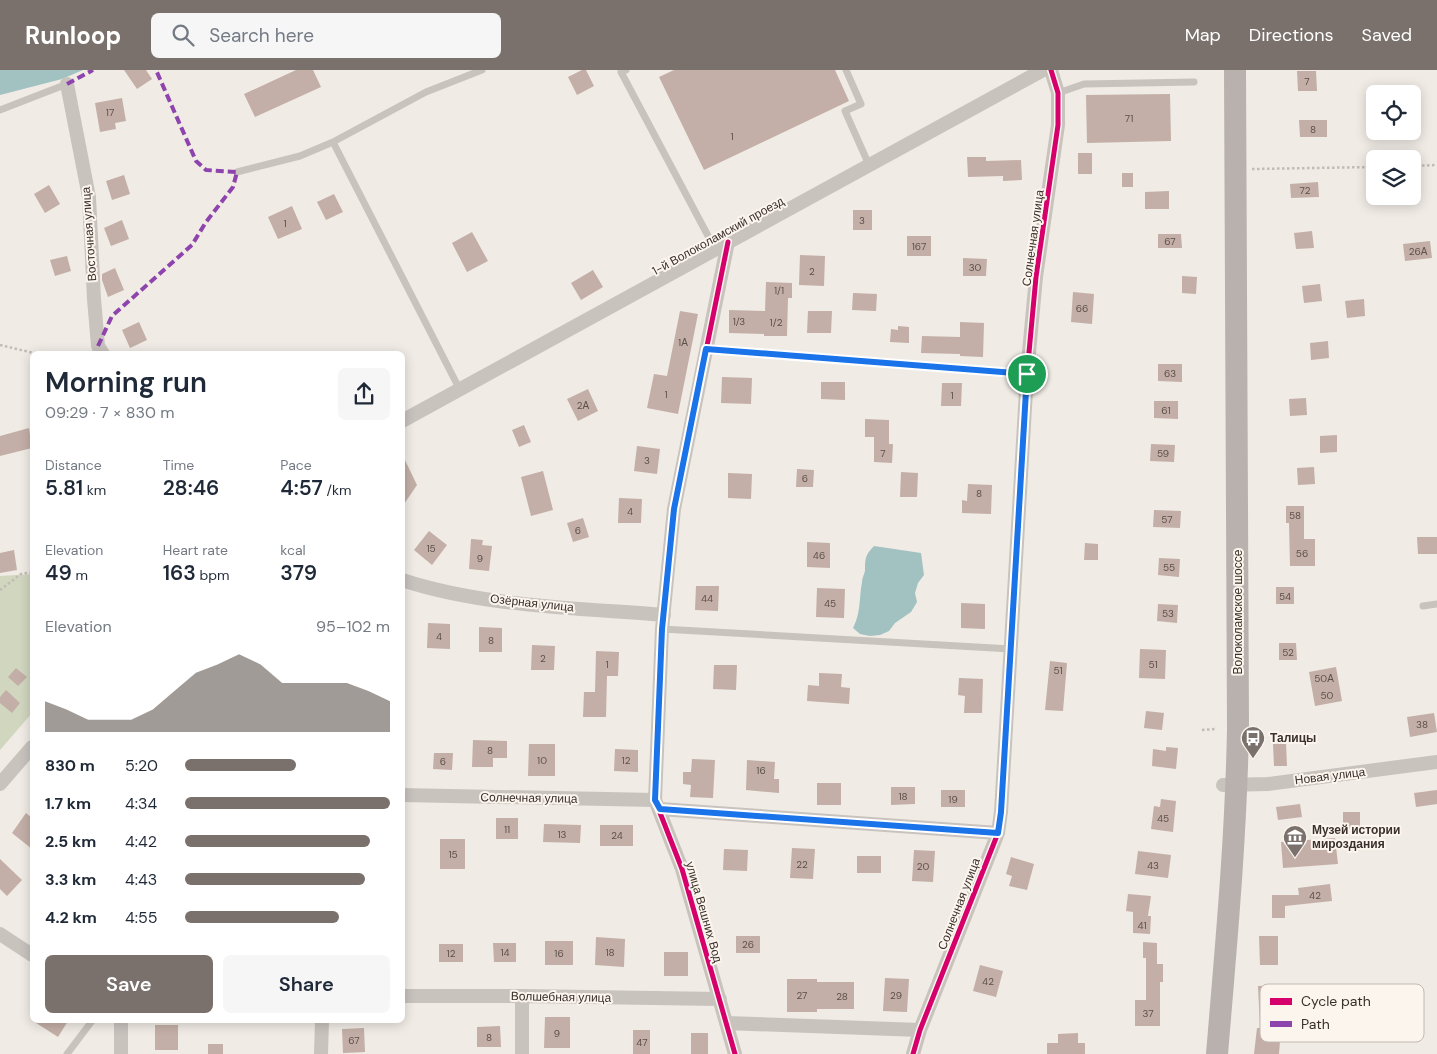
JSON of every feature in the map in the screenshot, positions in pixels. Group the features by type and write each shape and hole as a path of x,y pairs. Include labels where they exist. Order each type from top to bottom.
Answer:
{"main road":[{"path":"1221,70 1228,170"},
{"path":"1228,170 1235,70"},
{"name":"Волоколамское шоссе","path":"1202,1054 1215,900 1238,719 1228,170"},
{"name":"Волоколамское шоссе","path":"1216,1054 1230,902 1230,785"}],"street":[{"name":"1-й Волоколамский проезд","path":"405,419 1044,70"},
{"name":"Солнечная улица","path":"913,1054 920,1030 998,833 1001,812 1027,374 1036,277 1058,126 1058,93 1051,70"},
{"name":"Восточная улица","path":"67,84 89,197 97,351"},
{"name":"улица Вешних Вод","path":"728,242 674,509 663,622 657,805 682,869 735,1054"},
{"name":"Озёрная улица","path":"405,581 432,590 663,622"},
{"path":"0,784 30,749"},
{"name":"Новая улица","path":"1230,785 1268,784 1437,762"},
{"name":"Солнечная улица","path":"405,795 657,805 998,833"},
{"path":"0,934 30,954"},
{"name":"Волшебная улица","path":"405,996 720,1000"},
{"path":"522,996 522,1054"},
{"path":"121,1023 121,1054"},
{"path":"321,1054 322,1023"},
{"path":"726,1023 920,1030"}],"lane":[{"path":"238,172 300,156 333,142 426,92 482,70"},
{"path":"626,70 621,72 714,249"},
{"path":"846,70 861,104 845,111 869,165"},
{"path":"1058,93 1084,84 1194,82"},
{"path":"0,110 67,84"},
{"path":"333,142 460,390"},
{"path":"706,349 1027,374"},
{"path":"1423,606 1437,604"},
{"path":"663,622 1011,649"},
{"path":"67,1054 90,1023"}],"path":[{"path":"1421,166 1437,166"},
{"path":"1228,170 1366,167"},
{"path":"0,345 30,352"},
{"path":"0,590 20,574 30,572"},
{"path":"1202,730 1215,730"}],"green space":[{"path":"30,574 30,715 0,750 0,576"}],"water":[{"path":"0,70 83,70 62,79 0,95"},
{"path":"874,546 921,553 924,575 918,583 915,593 917,602 911,612 895,623 889,631 880,635 870,636 860,634 853,628 859,611 866,557"}],"building":[{"path":"124,70 146,70 152,79 137,89"},
{"path":"296,70 313,70 321,87 255,117 244,94"},
{"path":"586,70 594,86 577,95 568,77"},
{"path":"674,70 835,70 849,101 704,170 659,77"},
{"path":"1297,71 1316,71 1317,91 1298,91"},
{"path":"1170,94 1171,141 1087,143 1086,95"},
{"path":"122,98 126,121 115,123 116,129 100,132 95,103"},
{"path":"1299,120 1327,120 1327,137 1300,137"},
{"path":"1078,153 1092,153 1092,174 1078,174"},
{"path":"967,157 986,157 986,161 1021,160 1022,180 1003,181 1003,176 968,177"},
{"path":"1122,173 1133,173 1133,187 1122,187"},
{"path":"124,175 130,194 112,200 106,181"},
{"path":"1318,182 1319,197 1291,198 1290,184"},
{"path":"49,185 60,204 45,213 34,194"},
{"path":"1169,191 1169,209 1145,209 1145,192"},
{"path":"334,194 343,212 326,220 317,202"},
{"path":"292,206 302,229 278,239 268,217"},
{"path":"853,210 872,210 872,230 853,230"},
{"path":"122,220 129,239 111,246 104,228"},
{"path":"1312,231 1314,248 1296,249 1294,233"},
{"path":"472,232 488,261 467,272 452,243"},
{"path":"1158,234 1181,234 1182,248 1158,248"},
{"path":"907,236 931,236 931,256 907,256"},
{"path":"1430,241 1432,258 1405,261 1403,244"},
{"path":"800,255 825,256 824,286 799,285"},
{"path":"67,256 71,271 55,276 50,260"},
{"path":"963,258 987,259 986,276 963,276"},
{"path":"115,268 124,290 108,297 102,280 102,274"},
{"path":"593,270 603,287 581,300 571,283"},
{"path":"1182,276 1197,277 1196,294 1182,293"},
{"path":"766,282 792,283 792,298 788,298 787,336 729,333 729,310 765,311"},
{"path":"1320,284 1322,301 1304,303 1302,286"},
{"path":"1073,292 1094,294 1092,324 1071,322"},
{"path":"853,293 877,294 876,311 852,310"},
{"path":"1364,299 1365,316 1347,318 1345,301"},
{"path":"680,311 698,314 678,414 647,408 654,374 667,376"},
{"path":"808,311 832,311 831,333 807,333"},
{"path":"139,322 147,340 130,348 122,330"},
{"path":"960,322 984,323 983,357 960,356 960,354 921,353 922,336 960,337"},
{"path":"898,326 909,327 909,343 890,342 891,329 898,330"},
{"path":"1328,341 1329,358 1311,360 1310,343"},
{"path":"1158,364 1182,364 1182,382 1158,381"},
{"path":"722,377 752,378 751,404 721,403"},
{"path":"821,382 845,382 845,400 821,399"},
{"path":"942,383 962,383 961,406 941,406"},
{"path":"588,389 598,411 578,421 567,399"},
{"path":"1306,398 1307,415 1290,416 1289,399"},
{"path":"1154,401 1178,401 1178,419 1154,418"},
{"path":"865,419 889,420 889,444 893,444 892,463 874,462 874,437 865,437"},
{"path":"524,425 531,442 519,447 512,430"},
{"path":"29,428 30,448 0,456 0,436"},
{"path":"1337,435 1337,452 1320,453 1320,436"},
{"path":"1151,444 1175,445 1174,462 1150,461"},
{"path":"637,446 660,449 657,474 634,471"},
{"path":"405,460 417,485 405,503"},
{"path":"1314,467 1315,484 1298,485 1297,468"},
{"path":"797,469 814,470 813,487 796,487"},
{"path":"543,471 553,510 531,516 521,477"},
{"path":"901,472 918,473 917,497 900,497"},
{"path":"728,473 752,474 751,499 728,498"},
{"path":"968,484 992,485 991,514 962,513 962,500 967,501"},
{"path":"619,498 642,499 641,523 618,523"},
{"path":"1286,506 1304,506 1304,539 1315,539 1315,566 1290,566 1289,523 1286,523"},
{"path":"1154,510 1181,511 1180,528 1153,527"},
{"path":"583,518 589,537 573,542 567,523"},
{"path":"429,531 447,545 432,565 414,550"},
{"path":"1417,537 1437,537 1437,554 1418,554"},
{"path":"471,539 483,540 482,545 492,546 489,571 469,569"},
{"path":"807,542 830,543 830,568 807,567"},
{"path":"1085,543 1098,544 1098,560 1084,560"},
{"path":"14,550 17,570 0,573 0,553"},
{"path":"1159,558 1180,559 1179,577 1158,575"},
{"path":"696,586 719,586 718,611 695,610"},
{"path":"1276,587 1294,587 1294,604 1276,604"},
{"path":"817,588 845,589 844,618 816,617"},
{"path":"961,603 985,604 985,629 961,628"},
{"path":"1158,604 1178,605 1177,623 1157,621"},
{"path":"428,623 450,624 450,649 427,648"},
{"path":"479,627 502,628 502,652 479,652"},
{"path":"1279,643 1296,643 1297,660 1279,660"},
{"path":"532,645 555,646 554,670 531,670"},
{"path":"1140,649 1166,650 1165,679 1139,678"},
{"path":"596,651 619,652 618,676 607,676 606,717 583,717 584,692 595,692"},
{"path":"1050,661 1067,663 1063,711 1045,710"},
{"path":"714,665 737,665 736,690 713,689"},
{"path":"1336,667 1342,701 1315,706 1309,672"},
{"path":"16,668 27,677 18,686 8,677"},
{"path":"819,673 842,674 841,687 850,688 849,704 807,701 808,685 819,686"},
{"path":"959,678 983,679 982,713 964,713 965,696 958,695"},
{"path":"6,690 20,703 12,713 0,703 0,697"},
{"path":"1146,711 1164,713 1162,730 1144,728"},
{"path":"1434,713 1437,732 1410,737 1407,717"},
{"path":"473,740 507,741 507,758 493,758 493,767 472,767"},
{"path":"1286,743 1287,766 1274,766 1273,744"},
{"path":"529,744 555,744 555,776 528,776"},
{"path":"1166,747 1178,748 1176,769 1152,766 1153,749 1166,751"},
{"path":"615,749 638,750 638,772 614,771"},
{"path":"434,753 453,753 452,770 433,769"},
{"path":"692,759 715,760 713,798 690,797 691,785 683,784 683,772 691,772"},
{"path":"747,760 775,762 774,779 779,779 779,793 746,790"},
{"path":"817,783 841,783 841,805 817,805"},
{"path":"891,787 915,787 915,804 891,805"},
{"path":"941,790 965,790 965,807 941,807"},
{"path":"1437,790 1437,804 1416,807 1414,793"},
{"path":"1161,799 1176,801 1173,832 1151,829 1154,806 1160,807"},
{"path":"1300,804 1302,817 1278,820 1276,807"},
{"path":"1343,812 1360,812 1360,829 1343,829"},
{"path":"26,813 30,816 30,847 12,833"},
{"path":"496,818 518,818 518,839 496,839"},
{"path":"544,824 581,825 580,843 543,842"},
{"path":"600,825 633,825 633,846 600,846"},
{"path":"1335,838 1338,864 1283,868 1281,842"},
{"path":"440,839 465,839 465,869 440,869"},
{"path":"792,848 815,849 813,879 790,878"},
{"path":"724,849 748,850 747,871 723,870"},
{"path":"914,850 935,851 933,882 912,881"},
{"path":"1138,851 1171,855 1168,878 1135,874"},
{"path":"857,856 881,856 881,873 857,873"},
{"path":"1011,857 1034,864 1027,890 1009,886 1012,876 1006,874"},
{"path":"0,859 22,880 7,896 0,889"},
{"path":"1330,884 1332,901 1285,906 1285,918 1272,918 1272,895 1299,895 1298,888"},
{"path":"1128,894 1151,896 1148,916 1151,916 1150,934 1133,933 1133,912 1126,911"},
{"path":"736,936 760,936 760,953 736,953"},
{"path":"1259,936 1278,936 1278,965 1260,965"},
{"path":"596,937 625,939 624,967 595,965"},
{"path":"545,941 573,941 573,965 545,965"},
{"path":"1143,942 1157,943 1157,964 1163,964 1163,982 1160,982 1160,1026 1135,1026 1135,1000 1146,1000 1146,958 1143,958"},
{"path":"493,943 516,943 516,962 494,962"},
{"path":"439,944 463,944 463,962 439,962"},
{"path":"664,952 688,952 688,976 664,976"},
{"path":"980,965 1003,971 996,997 973,991"},
{"path":"885,978 909,979 907,1012 883,1011"},
{"path":"787,979 817,979 817,982 854,982 854,1009 817,1009 817,1012 787,1012"},
{"path":"1258,986 1260,986 1260,1028"},
{"path":"545,1017 570,1017 570,1048 544,1048"},
{"path":"36,1023 67,1023 58,1037"},
{"path":"155,1025 178,1025 178,1050 155,1050"},
{"path":"500,1026 501,1047 477,1047 477,1027"},
{"path":"364,1028 365,1052 343,1053 342,1029"},
{"path":"1257,1028 1260,1028 1260,1042 1280,1042 1279,1054 1254,1054"},
{"path":"633,1030 650,1030 650,1054 633,1054"},
{"path":"691,1033 708,1033 708,1054 691,1054"},
{"path":"1078,1033 1078,1043 1085,1043 1085,1054 1047,1054 1047,1043 1058,1043 1058,1034"},
{"path":"208,1044 223,1044 223,1054 208,1054"}],"marked path":[{"path":"67,84 93,70"},
{"path":"98,346 112,316 192,245 206,222 233,187 237,172 206,170 196,161 156,70"}],"cycle path":[{"path":"913,1054 920,1030 998,833 1001,812 1027,374 1036,277 1058,125 1058,93 1051,70"},
{"path":"728,242 674,509 662,629 655,800 682,869 735,1054"}],"place":[{"name":"Талицы","path":"1253,759"},
{"name":"Музей истории мироздания","path":"1295,858"}],"route":[{"path":"706,349 1027,374 1001,812 998,833 660,809 655,800 662,629 674,509 706,349"}]}
